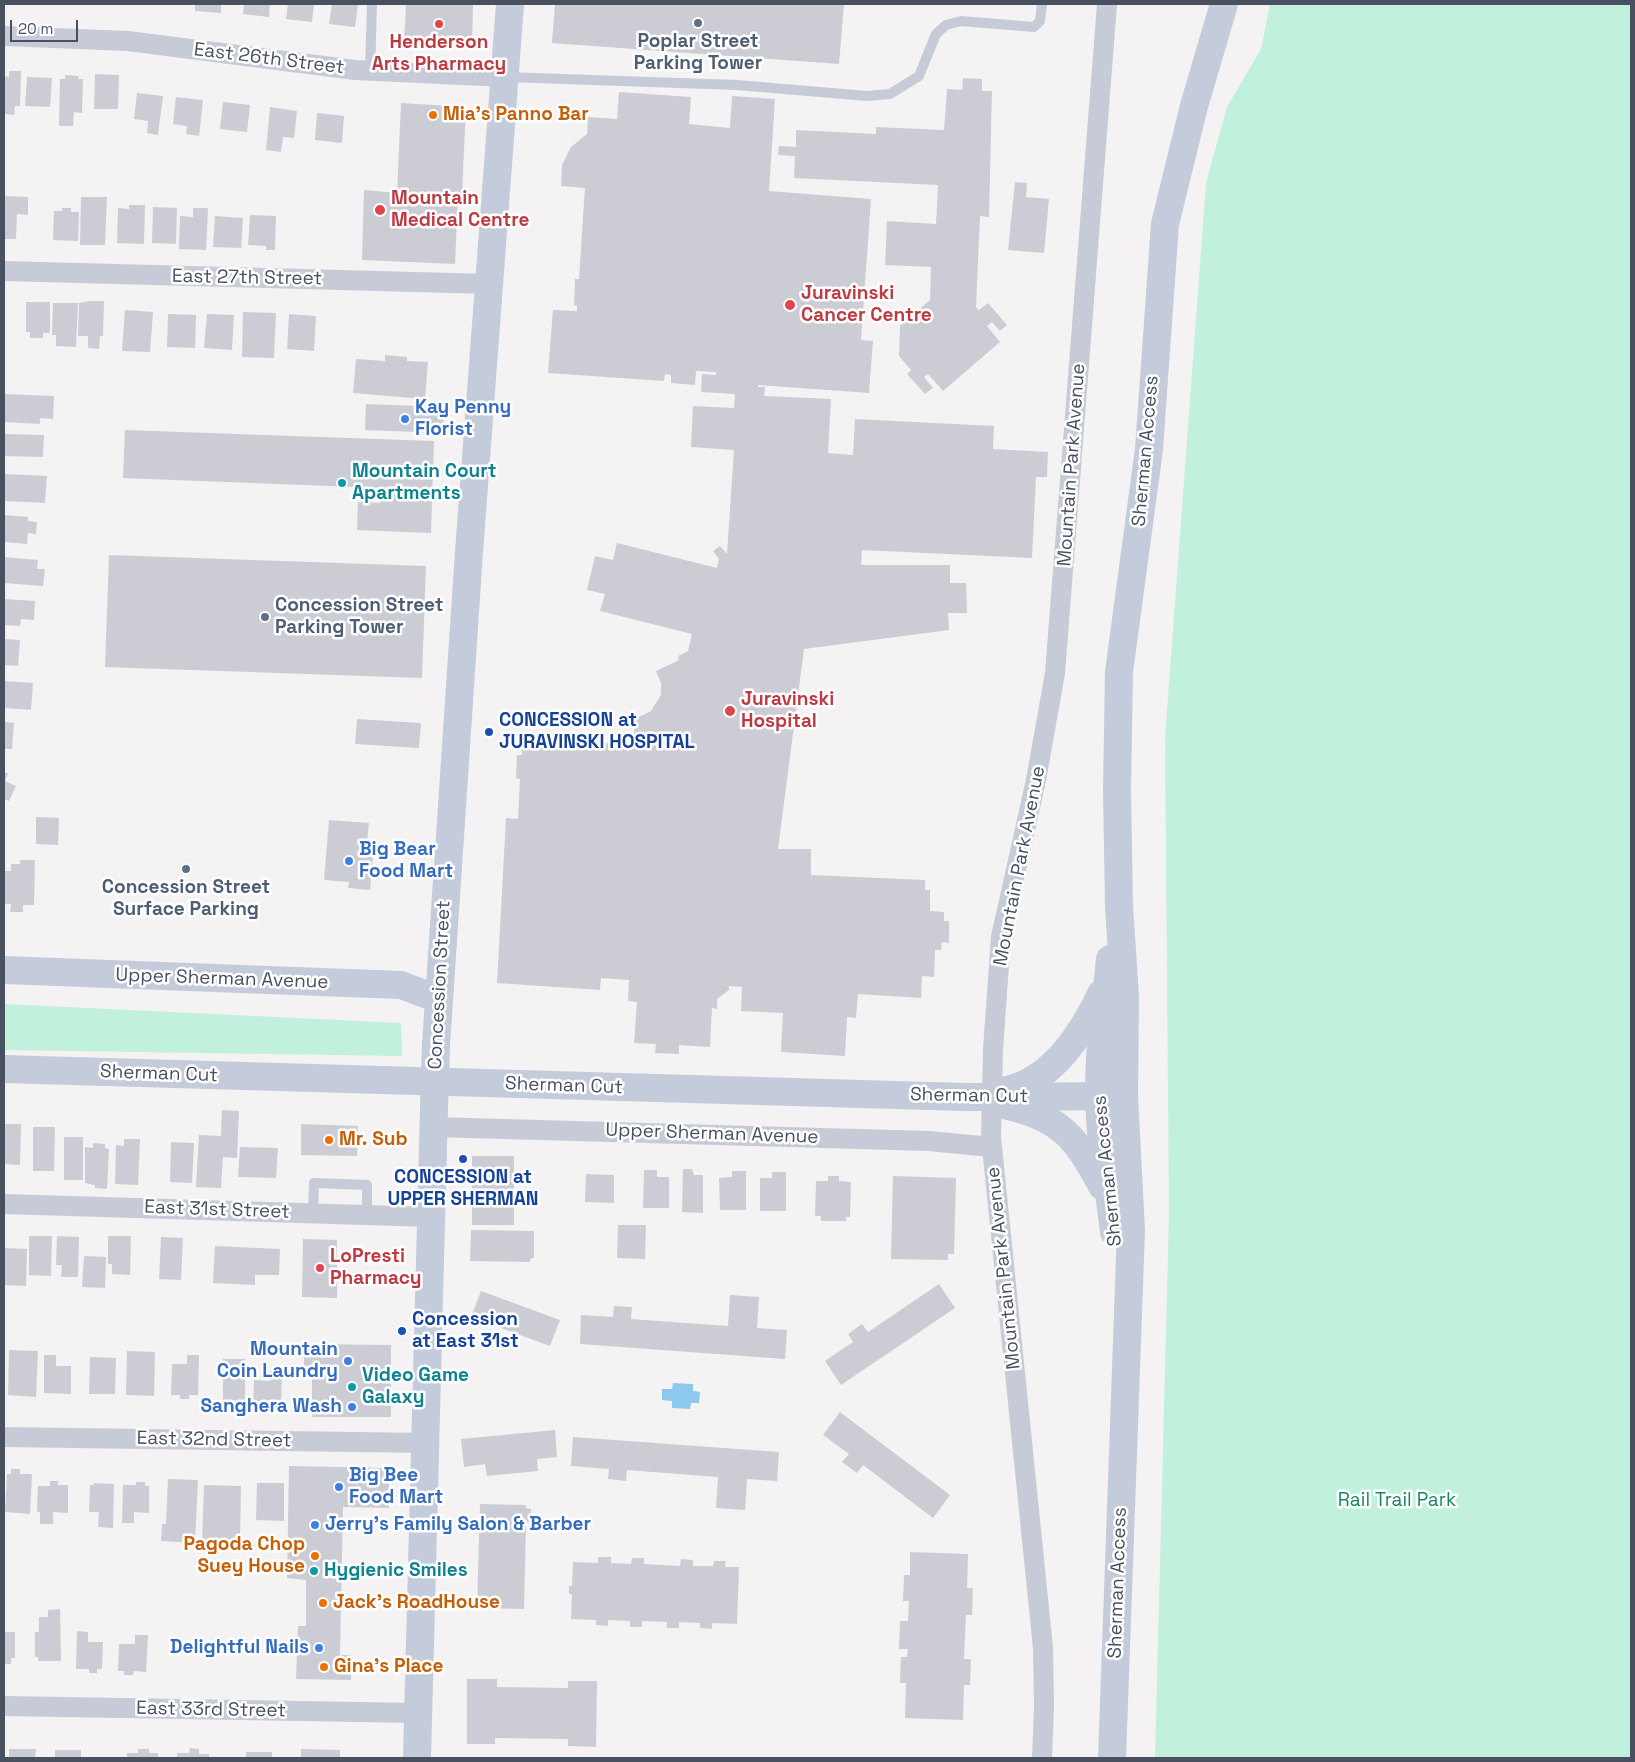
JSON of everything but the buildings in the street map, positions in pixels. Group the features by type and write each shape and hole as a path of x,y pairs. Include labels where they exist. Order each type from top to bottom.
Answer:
{"main road":[{"name":"Concession Street","path":"417,1758 433,1117 438,999 510,4"},
{"name":"Sherman Access","path":"1126,1377 1118,1330 1118,1268 1100,1119 1112,1096 1125,997 1119,906 1116,790 1119,672 1149,449 1165,224 1194,106 1224,4"},
{"name":"Sherman Access","path":"1112,1758 1131,1230 1112,1096 1100,1056 1112,939 1119,906"},
{"name":"Upper Sherman Avenue","path":"4,970 401,985 438,999"},
{"path":"965,1097 1008,1090 1031,1080 1056,1061 1088,1021 1109,971"},
{"name":"Sherman Cut","path":"4,1069 965,1097 1112,1096"},
{"path":"965,1097 1026,1110 1055,1123 1086,1156 1102,1187 1113,1222"}],"street":[{"name":"Mountain Park Avenue","path":"1042,1758 1044,1706 1043,1648 991,1142 992,1050 1001,937 1036,780 1055,673 1106,4"},
{"name":"East 26th Street","path":"4,36 128,41 370,71 505,77"},
{"name":"East 27th Street","path":"4,271 490,284"},
{"name":"Upper Sherman Avenue","path":"433,1117 929,1141 991,1142"},
{"name":"East 31st Street","path":"4,1204 431,1217"},
{"name":"East 32nd Street","path":"4,1437 425,1443"},
{"name":"East 33rd Street","path":"4,1706 418,1713"}],"lane":[{"path":"370,71 372,4"},
{"path":"505,77 737,85 867,96 890,94 919,76 936,34 946,24 961,22 1034,27 1040,22 1042,4"},
{"path":"313,1213 314,1183 367,1185 367,1215"}],"green space":[{"name":"Rail Trail Park","path":"1270,4 1631,4 1631,1758 1155,1758 1169,1214 1165,738 1206,183 1227,107 1261,49"},
{"path":"4,1004 401,1023 402,1056 4,1050"}],"water":[{"path":"673,1383 693,1384 693,1391 700,1392 699,1403 691,1403 690,1409 672,1408 672,1401 662,1400 662,1389 672,1389"}],"place":[{"name":"Poplar Street Parking Tower","path":"698,23"},
{"name":"Henderson Arts Pharmacy","path":"439,24"},
{"name":"Mia's Panno Bar","path":"433,115"},
{"name":"Mountain Medical Centre","path":"380,210"},
{"name":"Juravinski Cancer Centre","path":"790,305"},
{"name":"Kay Penny Florist","path":"405,419"},
{"name":"Mountain Court Apartments","path":"342,483"},
{"name":"Concession Street Parking Tower","path":"265,617"},
{"name":"Juravinski Hospital","path":"730,711"},
{"name":"CONCESSION at JURAVINSKI HOSPITAL","path":"489,732"},
{"name":"Big Bear Food Mart","path":"349,861"},
{"name":"Concession Street Surface Parking","path":"186,869"},
{"name":"Mr. Sub","path":"329,1140"},
{"name":"CONCESSION at UPPER SHERMAN","path":"463,1159"},
{"name":"LoPresti Pharmacy","path":"320,1268"},
{"name":"Concession at East 31st","path":"402,1331"},
{"name":"Mountain Coin Laundry","path":"348,1361"},
{"name":"Video Game Galaxy","path":"352,1387"},
{"name":"Sanghera Wash","path":"352,1407"},
{"name":"Big Bee Food Mart","path":"339,1487"},
{"name":"Jerry's Family Salon & Barber","path":"315,1525"},
{"name":"Pagoda Chop Suey House","path":"315,1556"},
{"name":"Hygienic Smiles","path":"314,1571"},
{"name":"Jack's RoadHouse","path":"323,1603"},
{"name":"Delightful Nails","path":"319,1648"},
{"name":"Gina's Place","path":"324,1667"}]}
